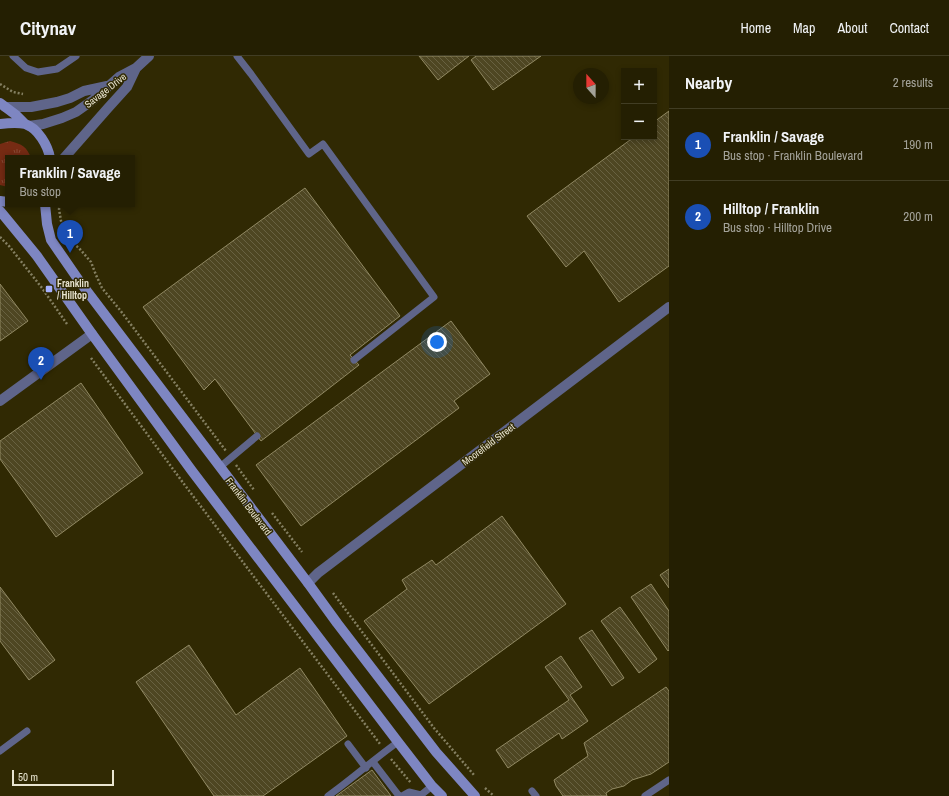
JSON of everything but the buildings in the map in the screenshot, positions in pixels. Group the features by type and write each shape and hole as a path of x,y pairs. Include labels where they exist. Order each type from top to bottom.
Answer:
{"main road":[{"path":"2,105 44,140 50,155"},
{"path":"0,124 13,123 27,125"},
{"name":"Franklin Boulevard","path":"45,207 47,224 51,240 80,282 308,583 337,624 436,752 475,796"},
{"path":"0,211 37,256 192,471 398,742 432,786 442,796"}],"street":[{"name":"Savage Drive","path":"27,125 44,124 76,112 93,100 119,77 136,68 150,56"},
{"name":"Savage Drive","path":"67,155 128,87 136,68"},
{"path":"2,105 31,107 57,102 70,98 84,91 109,86"},
{"name":"Moorefield Street","path":"308,583 318,573 669,307"},
{"path":"0,401 92,334"}],"lane":[{"path":"13,56 26,68 38,72 58,69 76,56"},
{"path":"237,56 309,154 323,144 434,297 354,360"},
{"path":"220,466 257,436"},
{"path":"0,750 26,731"},
{"path":"328,796 398,742"},
{"path":"348,744 366,768"},
{"path":"373,762 399,796"},
{"path":"645,796 669,780"},
{"path":"402,796 409,792 421,796 432,786"}],"path":[{"path":"0,84 13,92 24,94"},
{"path":"59,207 61,221 67,239 79,248 90,262 102,288 231,457 256,494"},
{"path":"0,237 9,246 42,288 67,324"},
{"path":"91,358 184,484 421,796"},
{"path":"270,511 302,552"},
{"path":"333,593 434,728 476,778"},
{"path":"481,784 494,796"}],"green space":[{"path":"10,141 18,143 24,146 30,155 5,155 5,186 0,185 0,144"}],"place":[{"name":"Franklin / Savage","path":"70,253"},
{"name":"Franklin / Hilltop","path":"49,289"},
{"name":"Hilltop / Franklin","path":"41,380"}]}
